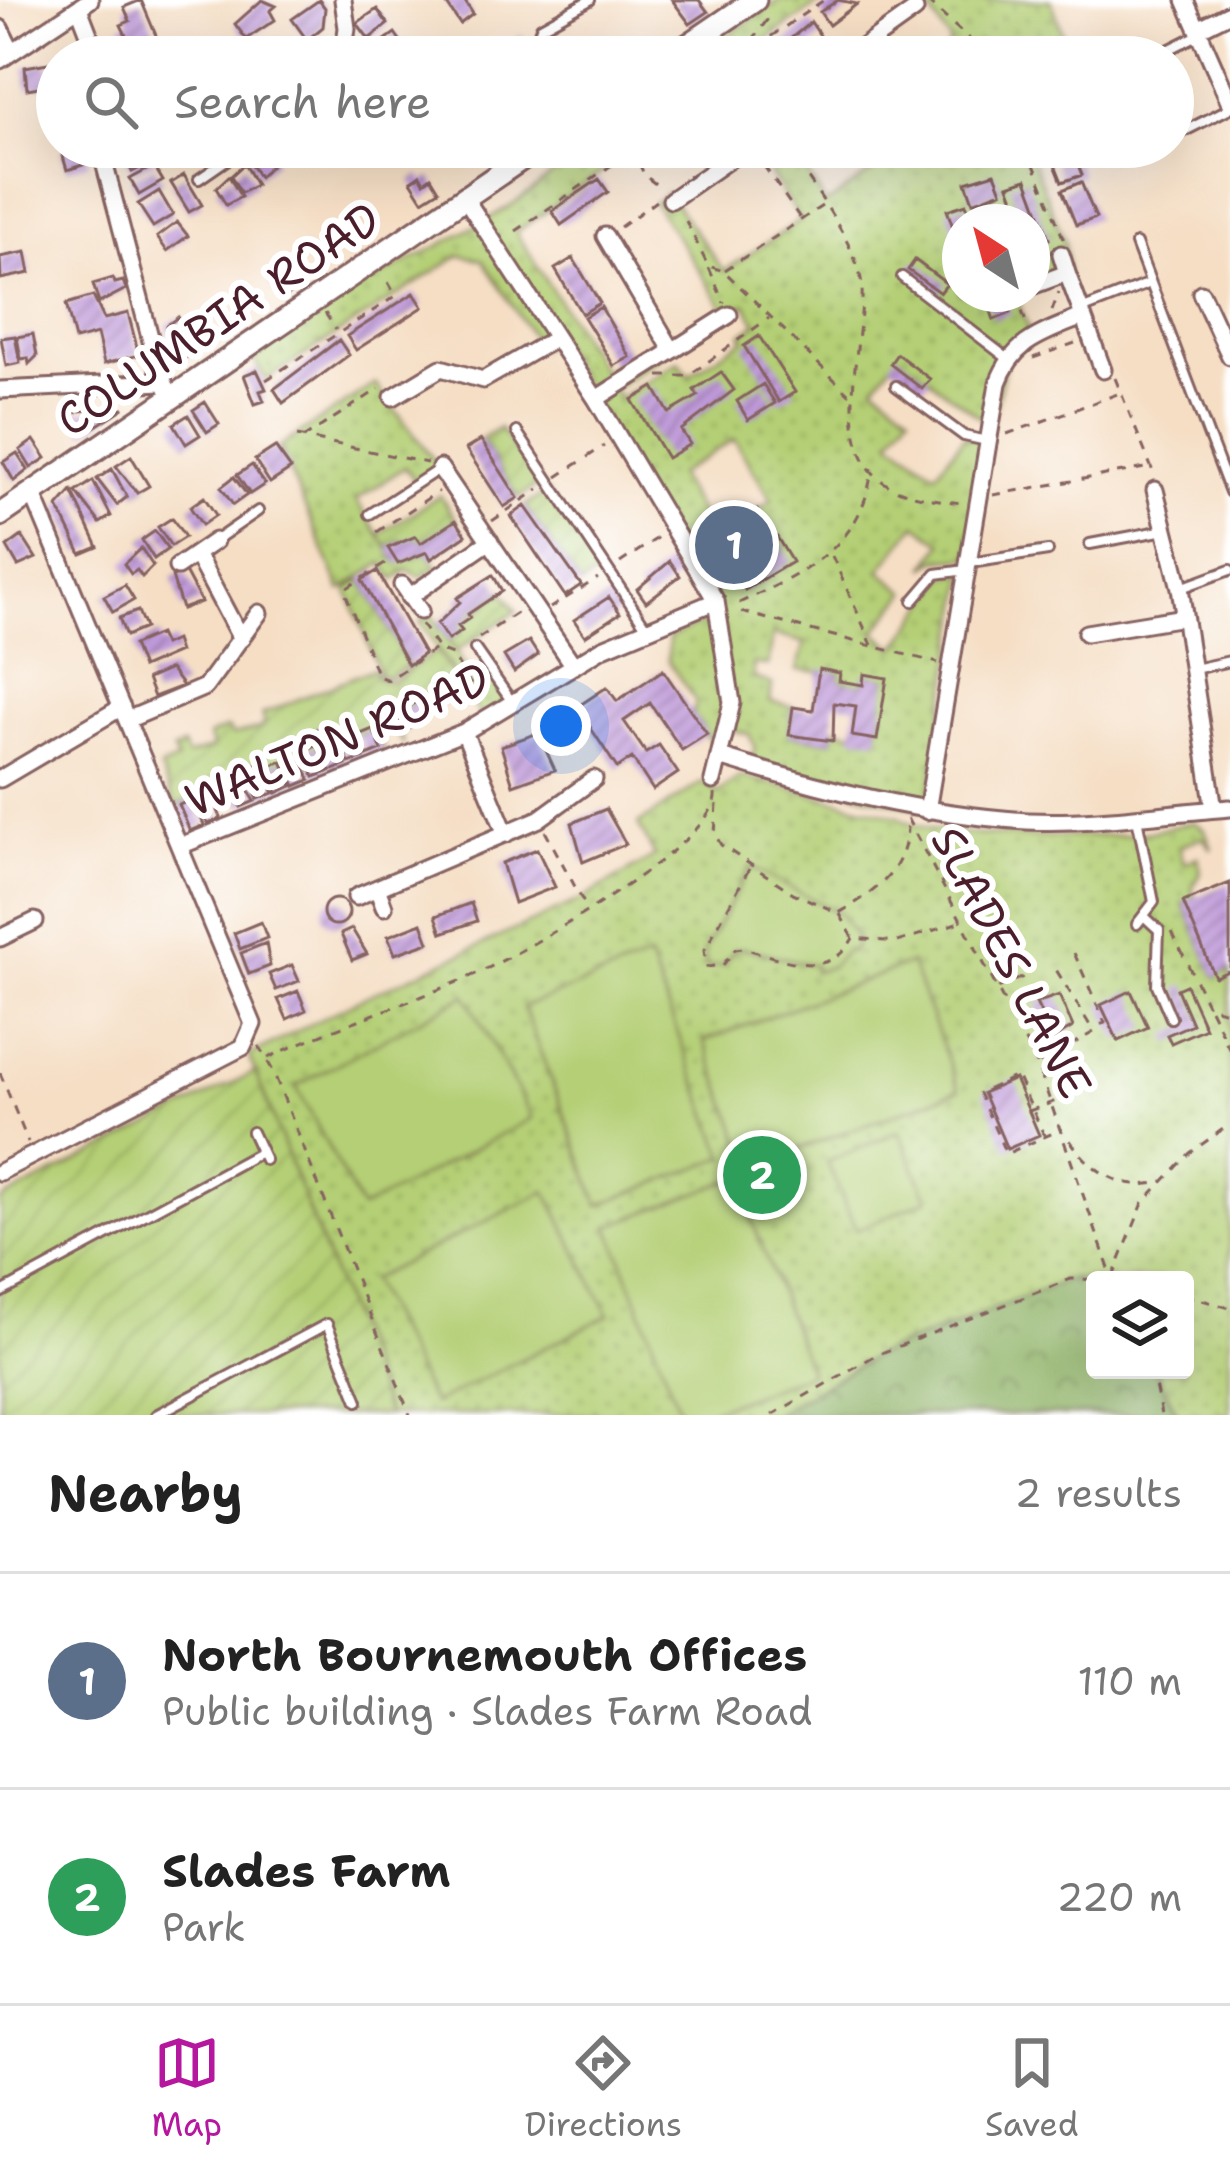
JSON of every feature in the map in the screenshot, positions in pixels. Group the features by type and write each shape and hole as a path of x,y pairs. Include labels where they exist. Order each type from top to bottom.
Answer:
{"street":[{"path":"343,0 346,36"},
{"path":"1185,0 1230,105"},
{"path":"0,28 6,56 81,2 89,36"},
{"path":"878,36 920,5"},
{"path":"718,36 759,6"},
{"path":"1199,31 1230,13"},
{"path":"0,390 167,390 106,168"},
{"name":"COLUMBIA ROAD","path":"0,515 167,390 508,168"},
{"path":"671,200 717,168"},
{"path":"465,197 596,399 716,601 732,703 713,781"},
{"path":"605,236 671,350"},
{"path":"1061,254 1103,370"},
{"path":"1050,279 1066,273"},
{"path":"1201,293 1230,356"},
{"path":"927,811 1005,363 1033,338 1081,314"},
{"path":"596,399 729,315"},
{"path":"393,397 441,368 483,380 556,338"},
{"path":"437,349 441,368"},
{"path":"440,468 574,666"},
{"path":"720,757 908,816 927,811 1030,821 1137,818 1222,808 1180,588 1155,490"},
{"path":"0,1172 249,1041 253,1024 32,492"},
{"path":"176,567 215,541"},
{"path":"420,611 405,591 490,542"},
{"path":"196,554 242,639"},
{"name":"WALTON ROAD","path":"180,846 464,732 646,627 716,601"},
{"path":"0,779 124,713 205,688 259,613"},
{"path":"1086,633 1184,617"},
{"path":"464,732 506,834"},
{"path":"356,897 539,819 594,778"},
{"path":"377,889 383,907"},
{"path":"0,938 35,921"}],"lane":[{"path":"538,36 541,27 590,0"},
{"path":"1190,36 1199,31"},
{"path":"1194,125 1230,105"},
{"path":"199,179 215,168"},
{"path":"1136,244 1230,492"},
{"path":"902,277 1005,363"},
{"path":"1081,314 1150,283"},
{"path":"896,386 964,436 988,441"},
{"path":"517,432 646,627"},
{"path":"370,514 440,468"},
{"path":"215,541 258,511"},
{"path":"1090,544 1167,530"},
{"path":"913,601 937,574 1048,551"},
{"path":"1180,588 1230,570"},
{"path":"474,646 513,704"},
{"path":"1192,669 1230,661"},
{"path":"1137,818 1154,902 1141,921 1159,931 1157,985 1171,1018"},
{"path":"0,1292 263,1156 252,1132"},
{"path":"156,1415 327,1324 358,1402"}],"path":[{"path":"772,36 824,0"},
{"path":"920,5 961,36"},
{"path":"756,36 767,20 759,6"},
{"path":"516,231 605,168"},
{"path":"605,236 667,193 641,168"},
{"path":"765,168 802,220"},
{"path":"739,603 831,555 853,530 868,497 872,466 850,394 862,283 826,204 801,168"},
{"path":"1036,168 1065,243 1061,254"},
{"path":"724,271 826,204"},
{"path":"686,221 729,315"},
{"path":"708,266 724,271 850,394"},
{"path":"266,380 395,296 384,275"},
{"path":"324,312 337,331"},
{"path":"1023,312 1033,338"},
{"path":"654,376 688,376 770,316"},
{"path":"1005,363 1090,338"},
{"path":"1103,370 1118,380 1155,490"},
{"path":"393,397 378,388 299,438 440,468"},
{"path":"988,441 1123,392"},
{"path":"872,466 895,489 978,501 1151,467"},
{"path":"377,532 451,483"},
{"path":"831,555 872,645"},
{"path":"385,564 344,590 378,676 388,680 437,648"},
{"path":"474,646 532,603"},
{"path":"420,611 418,618 437,648 452,656 492,717"},
{"path":"741,612 951,666"},
{"path":"713,781 715,834 750,867 839,913 854,938"},
{"path":"268,1058 344,1022 487,969 662,861 717,800"},
{"path":"839,913 879,890 907,843 908,816"},
{"name":"SLADES LANE","path":"908,816 1037,1064 1065,1131 1110,1271"},
{"path":"539,819 586,909"},
{"path":"750,867 704,951 707,968 723,965 735,949 743,948 797,965 829,962 854,938 897,942 960,922"},
{"path":"1169,922 1180,956 1230,1050"},
{"path":"1037,1064 1072,1048 1105,1022 1074,953"},
{"path":"1052,963 1093,1028"},
{"path":"998,988 1023,977"},
{"path":"1208,1006 1230,1012"},
{"path":"249,1041 268,1058 410,1415"},
{"path":"0,1073 33,1154"},
{"path":"1045,1137 1017,1076 979,1093 1006,1154 1065,1131 1099,1171 1122,1183 1146,1186 1163,1181"},
{"path":"1031,1110 1067,1097"},
{"path":"1116,1271 1144,1203 1230,1124"},
{"path":"772,1415 876,1354 1071,1279 1086,1279"},
{"path":"1194,1298 1230,1308"},
{"path":"1154,1379 1161,1415"}],"green space":[{"path":"779,0 824,0 772,36 727,36"},
{"path":"923,0 1051,0 1064,36 947,36"},
{"path":"558,168 608,168 516,232 603,372 653,342 662,356 613,389 619,398 679,361 689,375 744,339 742,334 757,323 746,304 729,315 654,203 667,193 724,271 801,220 765,168 804,168 826,204 877,168 1035,168 1050,204 942,204 942,312 1022,312 1032,338 1007,358 991,426 898,355 875,385 910,413 891,440 936,473 964,436 988,441 969,557 936,560 925,568 943,543 916,524 880,571 907,592 875,632 896,648 947,576 966,573 927,811 748,766 755,748 749,734 727,729 720,757 693,714 696,702 668,661 669,638 701,623 723,627 557,339 540,349 483,260 460,255 266,380 254,359 355,290 508,207","holes":["734,439 772,500 757,510 766,527 746,539 754,551 746,590 677,475","773,634 805,643 797,670 840,673 839,681 863,685 865,675 886,678 877,739 835,728 832,741 789,735 793,707 770,701 772,684 754,678 753,664 768,665"]},
{"path":"1050,205 1065,243 1067,273 1050,279"},
{"path":"375,384 440,468 417,483 405,467 356,500 398,563 427,552 437,567 421,577 408,570 394,579 383,563 341,590 279,447"},
{"path":"499,428 541,483 518,498 481,440"},
{"path":"547,492 595,565 597,575 581,585 525,506"},
{"path":"440,495 456,520 421,543 400,540 388,548 379,534"},
{"path":"362,580 408,665 388,677 380,675 347,589"},
{"path":"502,591 517,611 456,651 448,640 462,632 458,626"},
{"path":"431,614 480,688 496,679 513,704 484,721 420,622"},
{"path":"437,651 453,675 397,716 406,730 400,735 404,745 392,726 379,731 384,753 374,729 336,740 329,724 312,731 317,744 307,758 285,767 281,761 262,768 258,762 244,773 247,781 228,783 232,792 214,799 209,790 175,806 160,768 177,761 173,751 183,746 187,756 213,748 208,736 228,728 232,735 259,729 265,722 262,714 373,669 378,679 390,682"},
{"path":"741,776 899,816 915,825 975,834 1139,834 1194,822 1205,830 1212,849 1202,837 1179,847 1184,863 1198,857 1201,873 1192,889 1195,898 1183,903 1215,976 1230,970 1230,1415 1178,1415 1160,1379 1194,1379 1194,1271 1086,1271 1086,1279 1071,1279 876,1355 772,1415 387,1415 249,1056 352,1003 581,900 655,856 638,824 703,782 718,793"},
{"path":"750,867 839,913 857,939 852,952 847,950 830,967 814,971 814,965 743,948 735,949 723,965 707,967 704,951"},
{"path":"649,958 725,1157 599,1205 523,1007"},
{"path":"911,963 959,1090 751,1167 704,1041"},
{"path":"466,995 532,1118 361,1209 296,1086"},
{"path":"255,1072 387,1415 0,1415 0,1201"},
{"path":"899,1131 928,1199 856,1230 827,1162"},
{"path":"736,1178 810,1373 699,1415 681,1415 609,1226"},
{"path":"546,1191 609,1315 433,1404 370,1280"},
{"path":"1071,1279 1086,1279 1086,1379 1160,1379 1178,1415 772,1415 876,1355"}],"building":[{"path":"141,0 156,36 124,36 121,25 130,21 124,7"},
{"path":"262,0 276,6 270,11 275,20 251,36 244,36 235,24"},
{"path":"319,0 325,8 323,27 312,36 304,36 292,19"},
{"path":"444,0 464,0 473,14 460,24"},
{"path":"672,0 699,0 708,12 690,24"},
{"path":"838,0 857,4 829,25 820,12"},
{"path":"377,9 388,24 367,36 357,23"},
{"path":"811,22 820,36 794,36"},
{"path":"36,65 36,88 27,89 25,67"},
{"path":"155,168 163,181 139,195 130,179"},
{"path":"246,168 256,185 241,193 231,176"},
{"path":"1056,168 1079,168 1082,175 1062,182"},
{"path":"995,173 1002,191 973,202 966,182"},
{"path":"184,175 202,205 189,212 171,183"},
{"path":"420,175 424,182 431,177 439,190 423,200 411,181"},
{"path":"229,176 241,197 226,205 216,188"},
{"path":"599,179 608,192 561,225 552,211"},
{"path":"1027,179 1036,204 1016,204 1009,185"},
{"path":"1081,182 1096,218 1076,225 1062,190"},
{"path":"159,191 173,215 153,227 138,204"},
{"path":"177,222 188,236 167,251 157,237"},
{"path":"26,252 30,273 1,279 0,257"},
{"path":"573,258 600,303 582,314 555,269"},
{"path":"915,260 942,280 942,290 940,293 908,270"},
{"path":"283,272 295,290 282,300 269,281"},
{"path":"113,278 115,283 123,281 126,289 99,303 93,284"},
{"path":"414,293 423,307 356,350 347,336"},
{"path":"93,296 104,319 128,313 139,355 104,364 97,334 75,340 66,304"},
{"path":"601,307 630,357 614,366 584,317"},
{"path":"178,317 196,351 182,360 166,326"},
{"path":"33,334 37,356 29,364 28,358 21,359 17,337"},
{"path":"15,336 20,363 6,366 1,338"},
{"path":"759,336 795,392 779,402 744,346"},
{"path":"339,340 349,355 283,403 274,389"},
{"path":"897,354 930,379 922,389 890,364"},
{"path":"257,370 266,389 260,391 264,401 255,404 244,375"},
{"path":"721,372 734,390 681,430 690,444 667,458 632,400 654,387 669,413 698,396 694,390"},
{"path":"763,384 775,403 748,420 737,401"},
{"path":"205,402 219,424 207,432 193,410"},
{"path":"124,408 85,433 72,416 78,411"},
{"path":"188,415 200,435 186,444 174,424"},
{"path":"34,440 46,458 31,468 20,450"},
{"path":"481,440 518,498 504,507 466,449"},
{"path":"275,447 291,469 270,483 255,460"},
{"path":"17,453 28,470 14,481 3,462"},
{"path":"131,456 149,486 137,493 116,466"},
{"path":"252,465 265,484 250,494 237,475"},
{"path":"112,469 127,497 117,505 97,479"},
{"path":"234,477 247,495 233,505 221,487"},
{"path":"93,481 111,516 100,523 76,492"},
{"path":"72,491 98,547 81,554 58,507"},
{"path":"204,497 216,515 202,525 190,507"},
{"path":"525,506 581,585 565,596 511,516"},
{"path":"757,510 766,526 746,539 754,551 777,537 792,562 745,590 713,537"},
{"path":"172,518 185,537 171,546 158,527"},
{"path":"456,520 466,535 431,559 427,552 398,564 388,548 416,536 421,543"},
{"path":"155,531 168,549 154,559 142,540"},
{"path":"22,536 36,558 18,566 7,547"},
{"path":"141,548 153,566 142,577 137,570 131,574 124,564"},
{"path":"670,561 680,576 646,602 637,589"},
{"path":"377,571 424,654 408,665 362,580"},
{"path":"185,572 201,602 182,609 172,577"},
{"path":"493,575 502,591 468,614 470,618 458,626 462,631 448,640 437,624 460,602 457,598"},
{"path":"125,585 134,600 113,612 104,596"},
{"path":"609,597 620,613 585,636 574,620"},
{"path":"138,611 145,628 126,636 119,618"},
{"path":"159,634 164,645 175,640 179,652 142,668 133,645"},
{"path":"529,641 538,655 514,672 504,656"},
{"path":"170,669 183,686 154,697 147,679"},
{"path":"819,669 840,673 839,681 863,685 864,674 887,678 877,740 852,736 856,706 834,703 833,741 789,735 793,707 813,710"},
{"path":"663,670 707,734 682,750 650,703 624,721 646,753 659,745 678,773 653,790 632,758 617,768 577,707 607,687 617,701"},
{"path":"453,675 462,690 406,730 396,716"},
{"path":"330,724 346,765 330,771 314,730"},
{"path":"373,729 382,750 367,756 358,735"},
{"path":"354,733 364,758 349,763 339,739"},
{"path":"538,733 555,770 513,785 501,746"},
{"path":"317,744 328,772 314,777 304,752"},
{"path":"302,760 310,780 295,786 287,766"},
{"path":"259,761 274,793 258,799 247,772"},
{"path":"282,761 292,786 277,793 267,767"},
{"path":"241,778 255,801 241,807 231,782"},
{"path":"210,790 221,818 208,824 194,796"},
{"path":"193,799 204,825 190,831 179,805"},
{"path":"606,809 626,844 583,862 572,823"},
{"path":"537,849 555,887 514,903 502,863"},
{"path":"1230,883 1230,970 1215,977 1183,902"},
{"path":"336,899 349,912 336,925 323,912"},
{"path":"471,903 477,921 442,933 436,916"},
{"path":"261,922 267,938 240,949 234,933"},
{"path":"422,923 429,942 395,954 388,936"},
{"path":"352,929 367,954 352,960 341,934"},
{"path":"266,943 270,966 249,974 241,953"},
{"path":"292,965 299,981 276,990 269,974"},
{"path":"1186,985 1205,1028 1171,1043 1167,1035 1192,1024 1177,989"},
{"path":"298,991 306,1010 287,1019 278,999"},
{"path":"1131,991 1148,1027 1118,1041 1101,1005"},
{"path":"1059,995 1073,1027 1053,1039 1036,1003"},
{"path":"1015,1079 1039,1135 1007,1149 983,1093"}],"place":[{"name":"North Bournemouth Offices","path":"734,545"},
{"name":"Slades Farm","path":"762,1175"}]}
